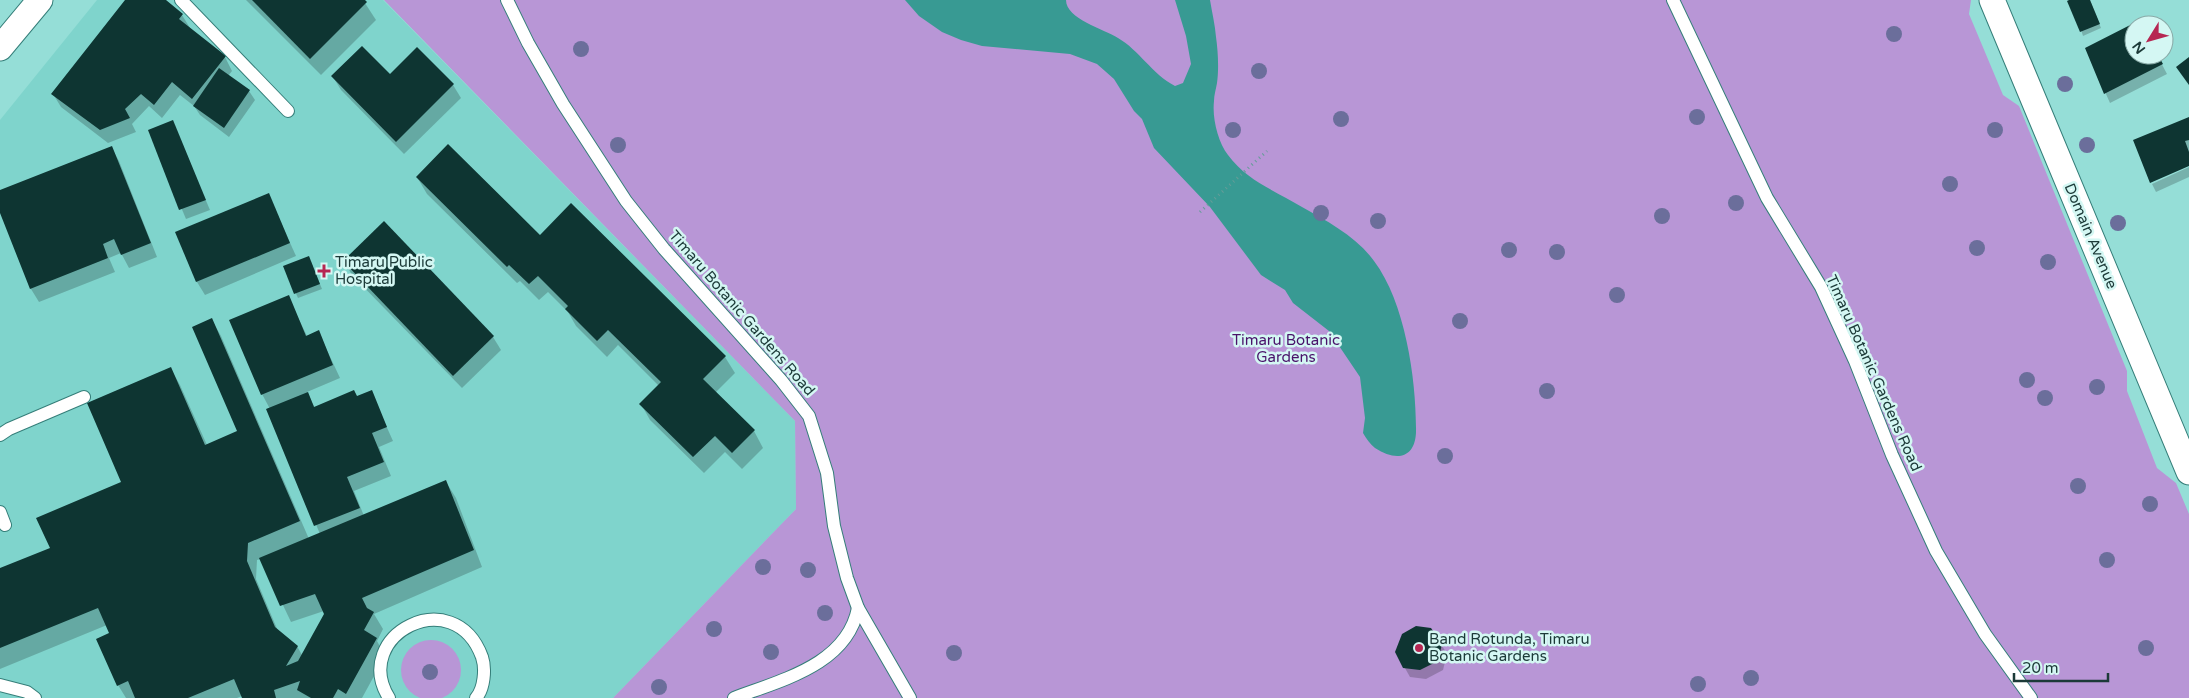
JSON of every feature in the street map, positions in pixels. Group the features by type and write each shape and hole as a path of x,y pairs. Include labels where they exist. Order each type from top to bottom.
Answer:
{"street":[{"path":"0,48 40,0"},
{"name":"Domain Avenue","path":"1992,0 2189,472"}],"lane":[{"path":"181,0 288,111"},
{"name":"Timaru Botanic Gardens Road","path":"507,0 528,43 563,104 626,201 664,249 781,380 809,416 827,473 834,526 846,578 858,608 910,698"},
{"name":"Timaru Botanic Gardens Road","path":"1673,0 1767,198 1821,287 1855,361 1892,455 1936,551 1985,634 2032,698"},
{"path":"0,435 9,429 84,397"},
{"path":"0,512 5,525"},
{"path":"734,698 802,672 824,659 840,644 855,622 858,608"},
{"path":"389,698 384,690 381,674 382,658 389,643 399,631 415,622 432,619 450,622 465,631 477,644 483,660 484,678 476,698"},
{"path":"0,685 27,692 35,698"}],"path":[{"path":"1200,212 1267,150"}],"shaded area":[{"name":"Timaru Public Hospital","path":"97,0 383,0 795,421 796,509 613,698 0,698 0,120"},
{"path":"905,0 1066,0 1072,13 1126,43 1159,75 1175,86 1183,83 1191,64 1186,36 1175,0 1210,0 1216,32 1218,60 1214,115 1216,130 1224,150 1253,179 1341,230 1359,244 1374,261 1385,278 1401,319 1411,364 1416,428 1415,438 1410,451 1398,456 1391,455 1383,453 1368,441 1363,433 1365,418 1360,377 1329,331 1293,303 1285,290 1261,275 1210,207 1154,148 1142,119 1134,111 1114,79 1097,64 1070,54 982,46 961,40 942,32 919,16"}],"green space":[{"name":"Timaru Botanic Gardens","path":"384,0 1971,0 1969,14 2003,95 2019,106 2127,371 2127,391 2157,468 2176,483 2189,514 2189,698 613,698 796,509 795,421"},
{"path":"425,640 437,640 448,645 456,653 461,664 459,682 448,695 437,700 425,700 414,695 406,687 401,676 401,664 406,653 414,645"}],"building":[{"path":"125,0 166,0 183,14 179,19 226,56 192,99 172,82 154,105 141,94 125,109 130,118 100,130 51,94"},
{"path":"252,0 365,0 367,2 310,59"},
{"path":"2090,0 2100,24 2080,32 2067,1"},
{"path":"2124,28 2124,65 2161,65 2104,94 2085,48"},
{"path":"362,46 390,74 417,47 454,84 396,142 331,76"},
{"path":"2189,57 2189,85 2176,67"},
{"path":"219,68 250,90 224,128 193,106"},
{"path":"2189,117 2189,140 2185,141 2189,152 2189,166 2150,183 2133,140"},
{"path":"173,120 206,200 179,210 148,130"},
{"path":"448,144 540,235 571,203 726,356 703,379 755,430 732,453 715,436 693,457 639,404 661,382 608,330 597,341 565,309 568,306 538,276 529,284 509,265 507,267 416,177"},
{"path":"112,146 151,243 121,255 114,239 103,244 108,258 30,289 0,213 0,190"},
{"path":"269,193 290,243 196,282 175,232"},
{"path":"384,221 494,336 453,376 343,261"},
{"path":"309,256 320,284 294,294 283,266"},
{"path":"289,295 306,336 319,330 333,365 261,395 229,320"},
{"path":"212,318 300,521 248,543 247,561 275,627 298,646 286,666 298,661 324,614 315,594 280,606 259,558 446,480 474,550 362,598 367,608 374,612 364,630 377,638 346,694 338,689 333,698 311,698 297,690 300,681 274,690 276,698 242,698 234,679 188,698 135,698 128,681 117,686 96,639 109,633 98,608 0,648 0,568 50,548 36,518 121,482 87,403 171,367 205,445 237,431 192,327"},
{"path":"354,390 357,396 372,390 387,427 372,433 384,462 347,477 360,508 314,526 266,409 308,392 314,407"},
{"name":"Band Rotunda, Timaru Botanic Gardens","path":"1416,626 1431,628 1442,644 1438,661 1420,670 1403,668 1395,652 1402,634"}],"place":[{"name":"Timaru Public Hospital","path":"324,271"},
{"name":"Band Rotunda, Timaru Botanic Gardens","path":"1419,648"}]}
